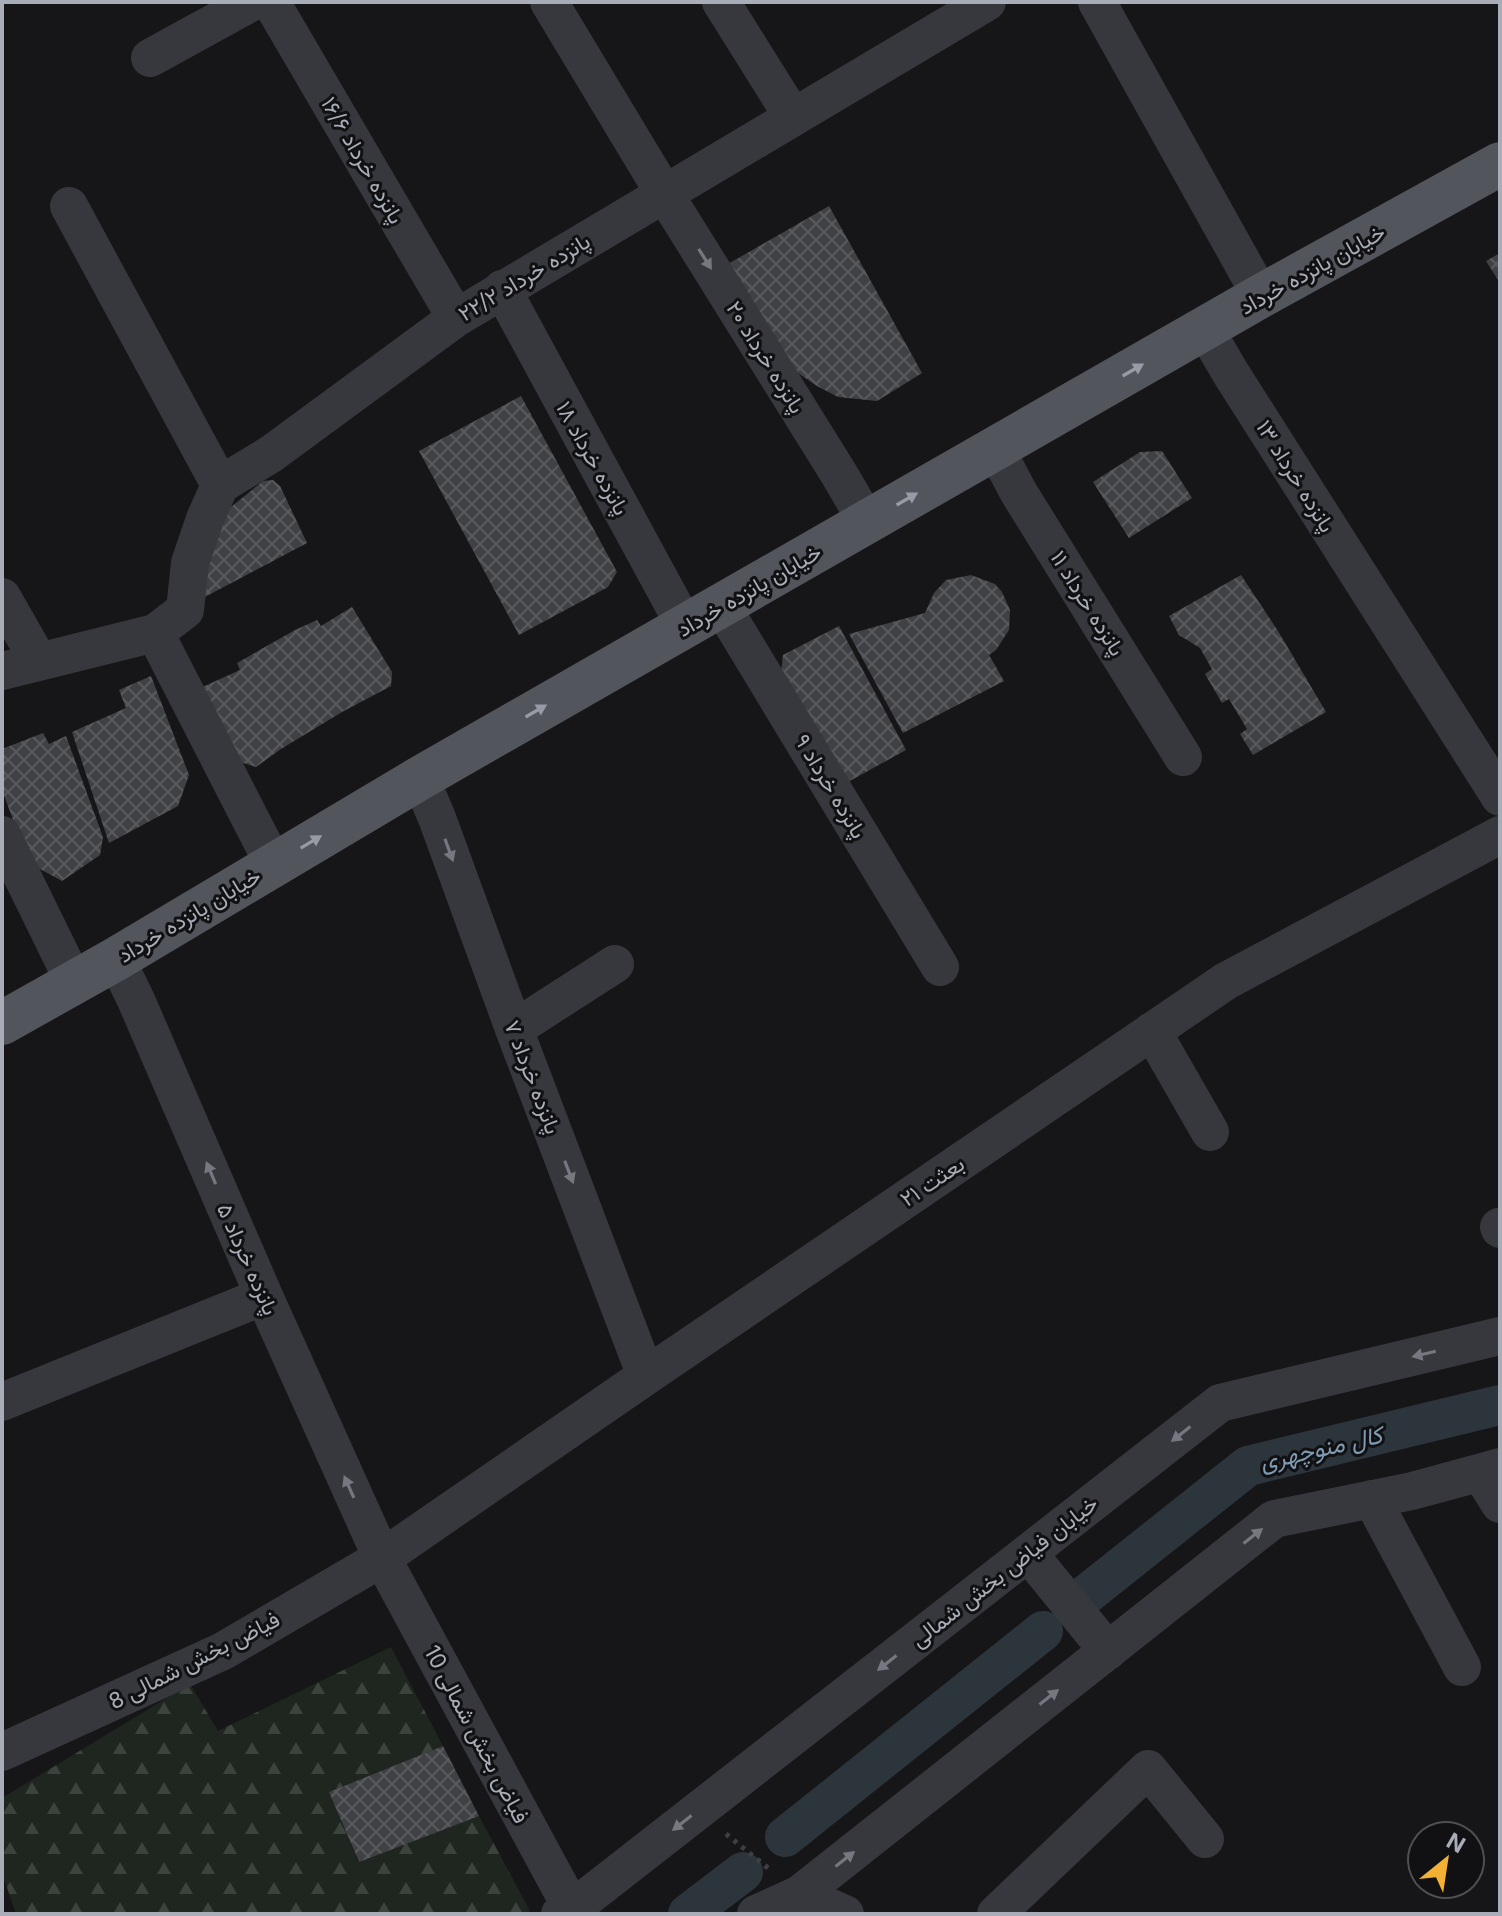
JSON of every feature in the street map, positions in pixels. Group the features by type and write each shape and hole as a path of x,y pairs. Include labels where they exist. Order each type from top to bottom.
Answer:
{"main road":[{"name":"خیابان پانزده خرداد","path":"2,1023 116,959 420,778 995,448 1500,164"}],"street":[{"path":"150,58 252,2"},
{"name":"پانزده خرداد ۱۶/۶","path":"271,2 456,318"},
{"name":"پانزده خرداد ۲۰","path":"549,2 867,522"},
{"path":"721,2 793,117"},
{"name":"پانزده خرداد ۲۲/۲","path":"220,485 271,454 456,318 502,289 987,2"},
{"path":"1097,2 1261,296"},
{"path":"2,671 155,633 185,610 190,563 220,485 69,206"},
{"name":"پانزده خرداد ۱۸","path":"502,289 703,616"},
{"name":"پانزده خرداد ۱۳","path":"1205,329 1500,797"},
{"name":"پانزده خرداد ۱۱","path":"995,448 1019,493 1183,757"},
{"path":"2,597 39,662"},
{"name":"پانزده خرداد ۹","path":"703,616 940,967"},
{"path":"155,633 274,865"},
{"name":"پانزده خرداد ۷","path":"420,778 646,1376"},
{"path":"2,835 74,982"},
{"name":"بعثت ۲۱","path":"382,1558 1226,981 1500,835"},
{"name":"پانزده خرداد ۵","path":"116,959 382,1558"},
{"path":"514,1029 615,964"},
{"path":"1152,1031 1210,1132"},
{"path":"2,1402 264,1296"},
{"name":"خیابان فیاض بخش شمالی","path":"566,1912 1220,1403 1500,1336"},
{"path":"756,1914 800,1894 1274,1519 1412,1491 1494,1482"},
{"path":"1372,1499 1462,1667"},
{"path":"1028,1553 1108,1651"},
{"name":"فیاض بخش شمالی 8","path":"2,1752 223,1651 382,1558"},
{"name":"فیاض بخش شمالی 10","path":"382,1558 566,1912"},
{"path":"996,1914 1148,1769 1205,1839"},
{"path":"800,1894 845,1914"}],"path":[{"path":"698,1810 800,1894"}],"green space":[{"path":"391,1647 443,1746 329,1792 358,1862 479,1816 530,1911 523,1914 16,1914 2,1873 2,1798 190,1684 218,1731"}],"building":[{"path":"829,206 922,373 877,401 838,397 795,371 728,264"},
{"path":"1500,253 1500,283 1486,261"},
{"path":"521,396 617,572 608,587 519,635 419,451"},
{"path":"1162,451 1192,498 1129,538 1093,482 1140,452"},
{"path":"273,480 280,486 307,543 201,599 197,585 226,511 263,481"},
{"path":"971,575 995,584 1010,610 1009,630 989,655 1004,681 903,733 849,634 925,613 934,593 946,580"},
{"path":"1241,575 1326,712 1253,755 1240,734 1247,729 1229,699 1222,703 1205,674 1212,669 1200,648 1179,635 1169,616"},
{"path":"352,607 392,672 391,686 342,712 256,767 231,759 198,689 240,670 237,663 295,630 317,620 321,626"},
{"path":"839,626 906,750 837,788 779,692 783,655"},
{"path":"151,676 189,775 178,806 109,843 72,732 126,708 119,690"},
{"path":"43,733 49,744 66,736 103,837 100,855 62,881 29,863 2,790 2,749"},
{"path":"443,1746 479,1816 359,1862 329,1792"}],"waterway":[{"name":"کال منوچهری","path":"1087,1594 1248,1466 1500,1405"},
{"name":"کال منوچهری","path":"785,1837 1043,1631"},
{"name":"کال منوچهری","path":"688,1914 743,1872"}]}
